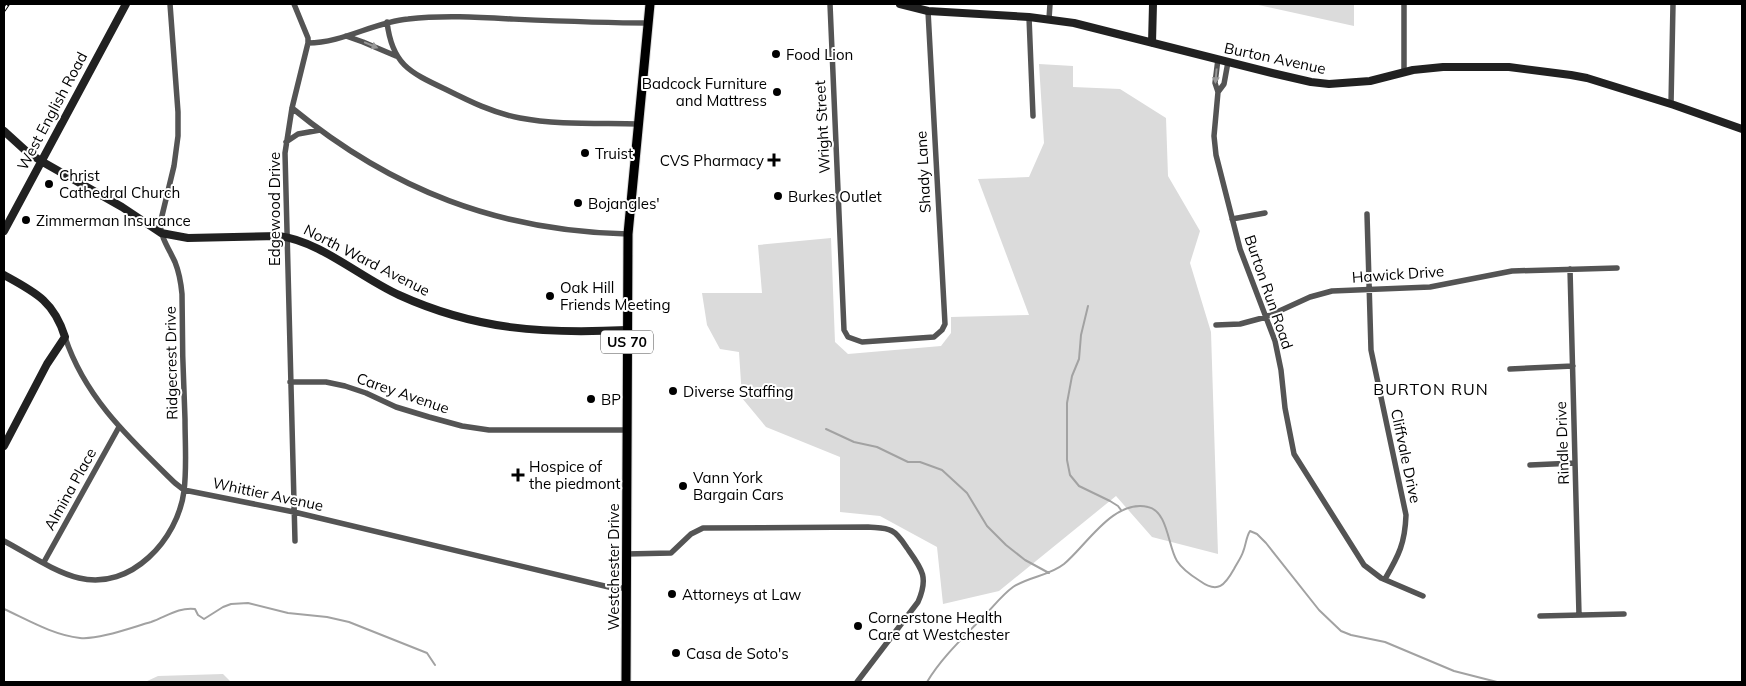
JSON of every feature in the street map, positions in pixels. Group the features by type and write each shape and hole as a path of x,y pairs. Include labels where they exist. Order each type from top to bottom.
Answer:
{"main road":[{"name":"Westchester Drive","path":"626,682 628,234 650,4"}],"street":[{"name":"West English Road","path":"4,231 126,4"},
{"path":"160,233 160,224 174,166 178,136 170,4"},
{"path":"294,4 308,38 308,43 317,43 346,36 388,22 408,18 461,17 648,23"},
{"name":"Wright Street","path":"830,4 844,330 848,337 862,342 934,337 942,330"},
{"name":"Burton Avenue","path":"900,4 928,11 946,8 1074,23 1218,60 1311,82 1328,84 1370,81 1404,72 1443,67 1501,67 1534,70 1587,78 1672,104 1742,129"},
{"path":"1049,19 1050,4"},
{"path":"1152,43 1153,4"},
{"path":"1404,4 1404,72"},
{"path":"1672,104 1674,4"},
{"name":"Shady Lane","path":"928,11 944,324 942,330"},
{"path":"1029,17 1033,116"},
{"path":"388,22 389,38 396,56"},
{"path":"346,36 396,56 418,76 473,103 498,112 520,118 552,122 638,124"},
{"name":"Edgewood Drive","path":"295,541 285,153 292,108 308,43"},
{"name":"Burton Run Road","path":"1218,60 1215,83 1218,92 1214,136 1216,155 1240,249 1275,341 1294,454 1364,565 1385,579 1423,596"},
{"name":"Burton Run Road","path":"1218,92 1224,84 1228,62"},
{"path":"292,108 352,153 399,180 461,206 499,218 548,227 628,234"},
{"path":"286,142 298,134 320,130"},
{"name":"North Ward Avenue","path":"4,131 26,151 41,161 122,206 160,233 188,238 287,237 331,257 398,294 440,312 492,325 574,332 627,330"},
{"path":"1232,219 1265,213"},
{"name":"Cliffvale Drive","path":"1367,214 1371,350 1406,514 1405,536 1399,556 1385,579"},
{"name":"Ridgecrest Drive","path":"4,541 65,573 91,580 116,577 129,572 146,560 165,537 178,513 184,490 185,445 182,294 180,276 160,233"},
{"name":"Hawick Drive","path":"1216,325 1240,324 1266,316 1310,297 1332,291 1430,287 1512,270 1617,268"},
{"name":"Rindle Drive","path":"1570,269 1579,615"},
{"path":"4,275 44,299 56,313 70,350 89,389 118,427 184,490"},
{"path":"4,446 47,364 65,336"},
{"path":"1510,368 1573,366"},
{"name":"Carey Avenue","path":"290,382 326,382 345,386 429,417 462,426 489,430 627,430"},
{"name":"Almina Place","path":"44,562 118,427"},
{"path":"1530,465 1575,463"},
{"name":"Whittier Avenue","path":"184,490 294,512 613,588 626,588"},
{"path":"626,554 671,553 691,534 703,528 868,527 885,528 892,531 901,539 921,569 924,581 923,591 918,602 856,682"},
{"path":"1540,616 1624,614"}],"shaded area":[{"path":"1254,4 1354,4 1354,26"},
{"path":"1039,64 1073,66 1073,87 1120,89 1166,118 1168,176 1200,231 1190,263 1211,332 1218,554 1152,537 1116,496 999,591 943,604 937,547 880,516 840,512 840,457 766,427 742,398 739,352 720,349 707,325 702,293 762,293 758,245 831,238 835,342 848,354 941,346 951,333 951,317 1029,315 978,179 1029,177 1044,143"},
{"path":"223,674 231,682 145,682 158,676"}],"waterway":[{"path":"1088,306 1081,335 1079,359 1072,376 1067,403 1067,460 1070,475 1079,486 1110,501 1121,510"},
{"path":"826,429 854,442 877,447 908,462 920,462 942,470 967,493 987,526 1006,545 1025,560 1049,573"},
{"path":"927,682 953,648 1009,590 1019,583 1058,568 1073,556 1102,525 1123,510 1135,506 1148,507 1160,515 1177,561 1187,572 1206,585 1216,587 1224,583 1241,556 1250,531 1257,534 1266,543 1319,610 1341,631 1385,642 1454,671 1497,682"},
{"path":"4,609 60,634 87,638 125,630 183,609 195,609 198,615 204,619 231,604 248,603 288,613 327,617 349,622 427,653 435,665"}],"railway":[{"path":"4,10 8,4"}],"place":[{"name":"Food Lion","path":"776,54"},
{"name":"Badcock Furniture and Mattress","path":"777,92"},
{"name":"Truist","path":"585,153"},
{"name":"CVS Pharmacy","path":"774,160"},
{"name":"Christ Cathedral Church","path":"49,184"},
{"name":"Burkes Outlet","path":"778,196"},
{"name":"Bojangles'","path":"578,203"},
{"name":"Zimmerman Insurance","path":"26,220"},
{"name":"Oak Hill Friends Meeting","path":"550,296"},
{"name":"Diverse Staffing","path":"673,391"},
{"name":"BP","path":"591,399"},
{"name":"Hospice of the piedmont","path":"518,475"},
{"name":"Vann York Bargain Cars","path":"683,486"},
{"name":"Attorneys at Law","path":"672,594"},
{"name":"Cornerstone Health Care at Westchester","path":"858,626"},
{"name":"Casa de Soto's","path":"676,653"}],"district":[{"name":"BURTON RUN","path":"1431,389"}]}
